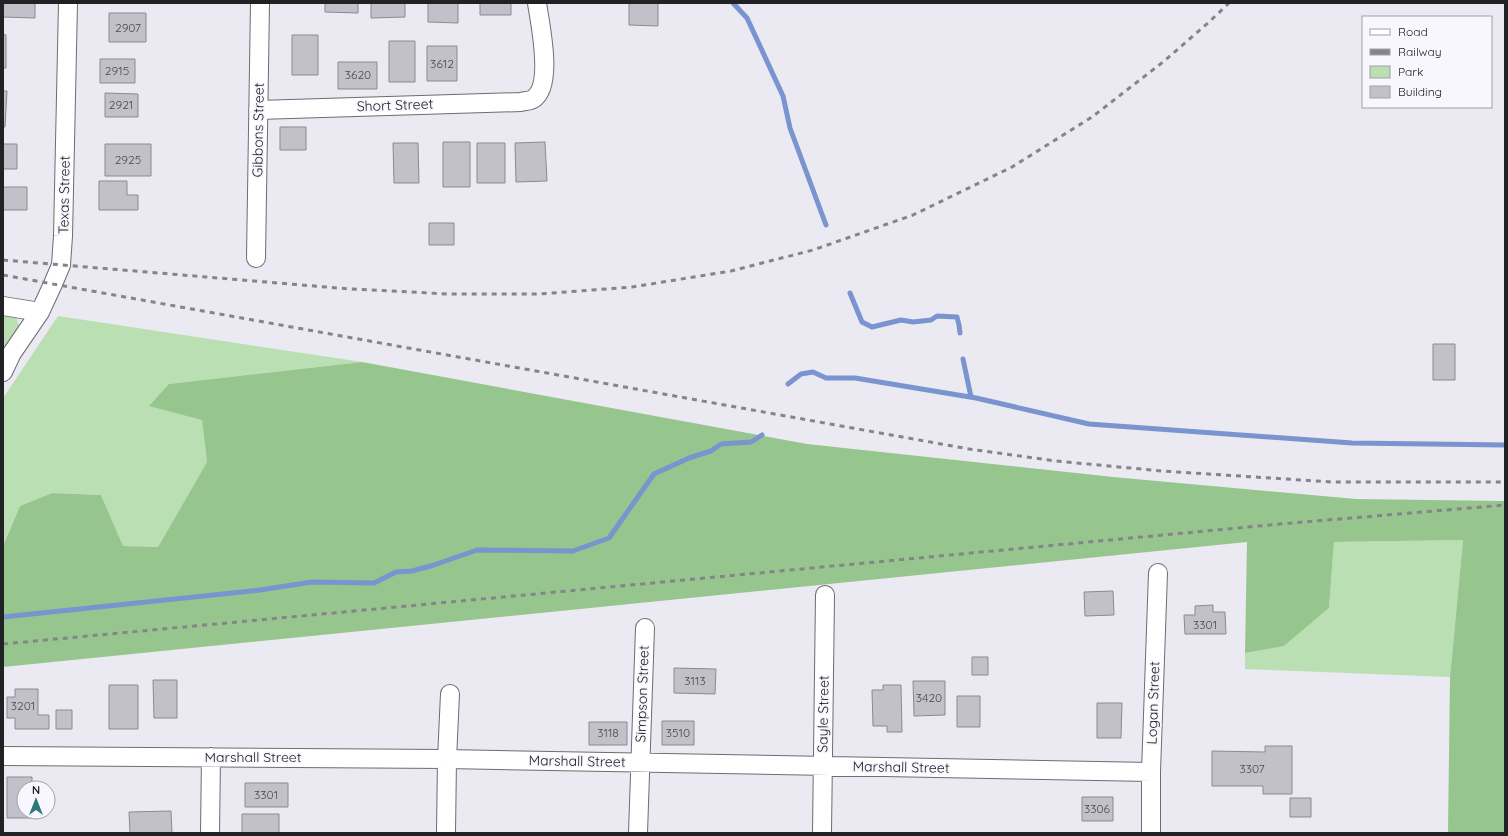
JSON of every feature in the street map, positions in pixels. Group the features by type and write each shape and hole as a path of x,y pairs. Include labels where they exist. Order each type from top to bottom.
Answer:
{"street":[{"name":"Texas Street","path":"3,372 12,353 40,312 61,265 64,236 68,3"},
{"name":"Gibbons Street","path":"256,258 260,3"},
{"name":"Short Street","path":"258,110 521,102 532,100 539,93 544,75 544,56 537,3"},
{"path":"3,306 40,312"},
{"name":"Logan Street","path":"1151,833 1151,772 1158,573"},
{"name":"Sayle Street","path":"822,833 825,595"},
{"name":"Simpson Street","path":"638,833 639,762 645,628"},
{"path":"446,833 450,694"},
{"name":"Marshall Street","path":"3,756 447,759 1151,772"},
{"path":"210,833 211,757"}],"green space":[{"path":"3,315 16,317 20,328 12,336 3,352"},
{"path":"58,316 362,362 169,384 202,420 207,462 158,547 123,546 101,495 52,493 20,506 3,546 3,398"},
{"path":"362,362 807,444 1113,477 1356,499 1505,501 1505,833 1448,833 1450,677 1463,540 1334,542 1329,608 1284,646 1245,653 1247,542 3,667 3,546 20,506 52,493 101,495 123,546 158,547 207,462 202,420 149,406 169,384"},
{"path":"1463,540 1450,677 1245,669 1245,653 1284,646 1329,608 1334,542"}],"building":[{"path":"3,3 35,3 35,18 3,17"},
{"path":"325,3 358,3 358,13 325,12"},
{"path":"371,3 405,3 405,17 371,18"},
{"path":"428,3 458,3 458,23 428,22"},
{"path":"480,3 511,3 511,15 480,15"},
{"path":"629,3 658,3 658,26 629,25"},
{"path":"109,13 146,13 146,42 109,42"},
{"path":"3,34 6,35 6,68 3,68"},
{"path":"292,35 318,35 318,75 292,75"},
{"path":"389,41 415,41 415,82 389,82"},
{"path":"427,46 457,46 457,81 427,81"},
{"path":"100,59 135,59 135,83 100,83"},
{"path":"338,62 377,62 377,89 338,89"},
{"path":"3,91 7,91 5,127 3,127"},
{"path":"105,93 138,94 138,117 105,117"},
{"path":"280,127 306,127 306,150 280,150"},
{"path":"443,142 470,142 470,187 443,187"},
{"path":"545,142 547,181 516,182 515,143"},
{"path":"393,143 418,143 419,183 394,183"},
{"path":"477,143 505,143 505,183 477,183"},
{"path":"3,144 17,144 17,169 3,169"},
{"path":"105,144 151,144 151,176 105,176"},
{"path":"99,181 127,181 127,195 138,195 138,210 99,210"},
{"path":"3,187 27,187 27,210 3,210"},
{"path":"429,223 454,223 454,245 429,245"},
{"path":"1433,344 1455,344 1455,380 1433,380"},
{"path":"1113,591 1114,615 1085,616 1084,592"},
{"path":"1213,605 1213,612 1225,612 1226,634 1185,634 1184,615 1195,615 1195,606"},
{"path":"972,657 988,657 988,675 972,675"},
{"path":"674,668 716,669 715,694 674,693"},
{"path":"153,680 177,680 177,718 154,718"},
{"path":"913,681 945,681 945,715 914,716"},
{"path":"109,685 138,685 138,729 109,729"},
{"path":"883,685 901,685 902,732 887,732 887,726 873,726 872,690 883,690"},
{"path":"15,689 38,689 38,715 49,715 49,729 15,729 15,718 7,718 7,697 15,697"},
{"path":"957,696 980,696 980,727 957,727"},
{"path":"1097,703 1122,703 1121,738 1097,738"},
{"path":"56,710 72,710 72,729 56,729"},
{"path":"662,721 694,721 694,745 662,745"},
{"path":"589,722 627,722 627,745 589,745"},
{"path":"1265,746 1292,746 1292,794 1263,794 1263,786 1212,786 1212,751 1265,752"},
{"path":"7,777 32,777 32,780 16,780 16,818 7,818"},
{"path":"245,783 288,783 288,807 245,807"},
{"path":"1082,797 1113,797 1113,821 1082,821"},
{"path":"1290,798 1311,798 1311,817 1290,817"},
{"path":"171,811 172,833 130,833 129,812"},
{"path":"242,814 279,814 279,833 242,833"}],"waterway":[{"path":"733,3 747,18 783,96 790,128 826,225"},
{"path":"850,293 862,322 872,327 901,320 913,322 931,320 937,316 957,317 960,333"},
{"path":"963,359 971,397"},
{"path":"788,384 801,374 813,372 826,378 855,378 976,398 1089,424 1352,443 1505,445"},
{"path":"3,617 260,590 312,582 374,583 396,572 412,571 477,550 573,551 609,538 654,474 689,458 711,451 721,444 751,442 762,435"}],"railway":[{"path":"3,260 350,289 449,294 539,294 632,287 731,271 813,250 913,215 1012,167 1092,117 1163,62 1229,3"},
{"path":"3,275 969,449 1056,461 1162,471 1332,482 1505,482"},
{"path":"3,644 1280,524 1505,505"}]}
